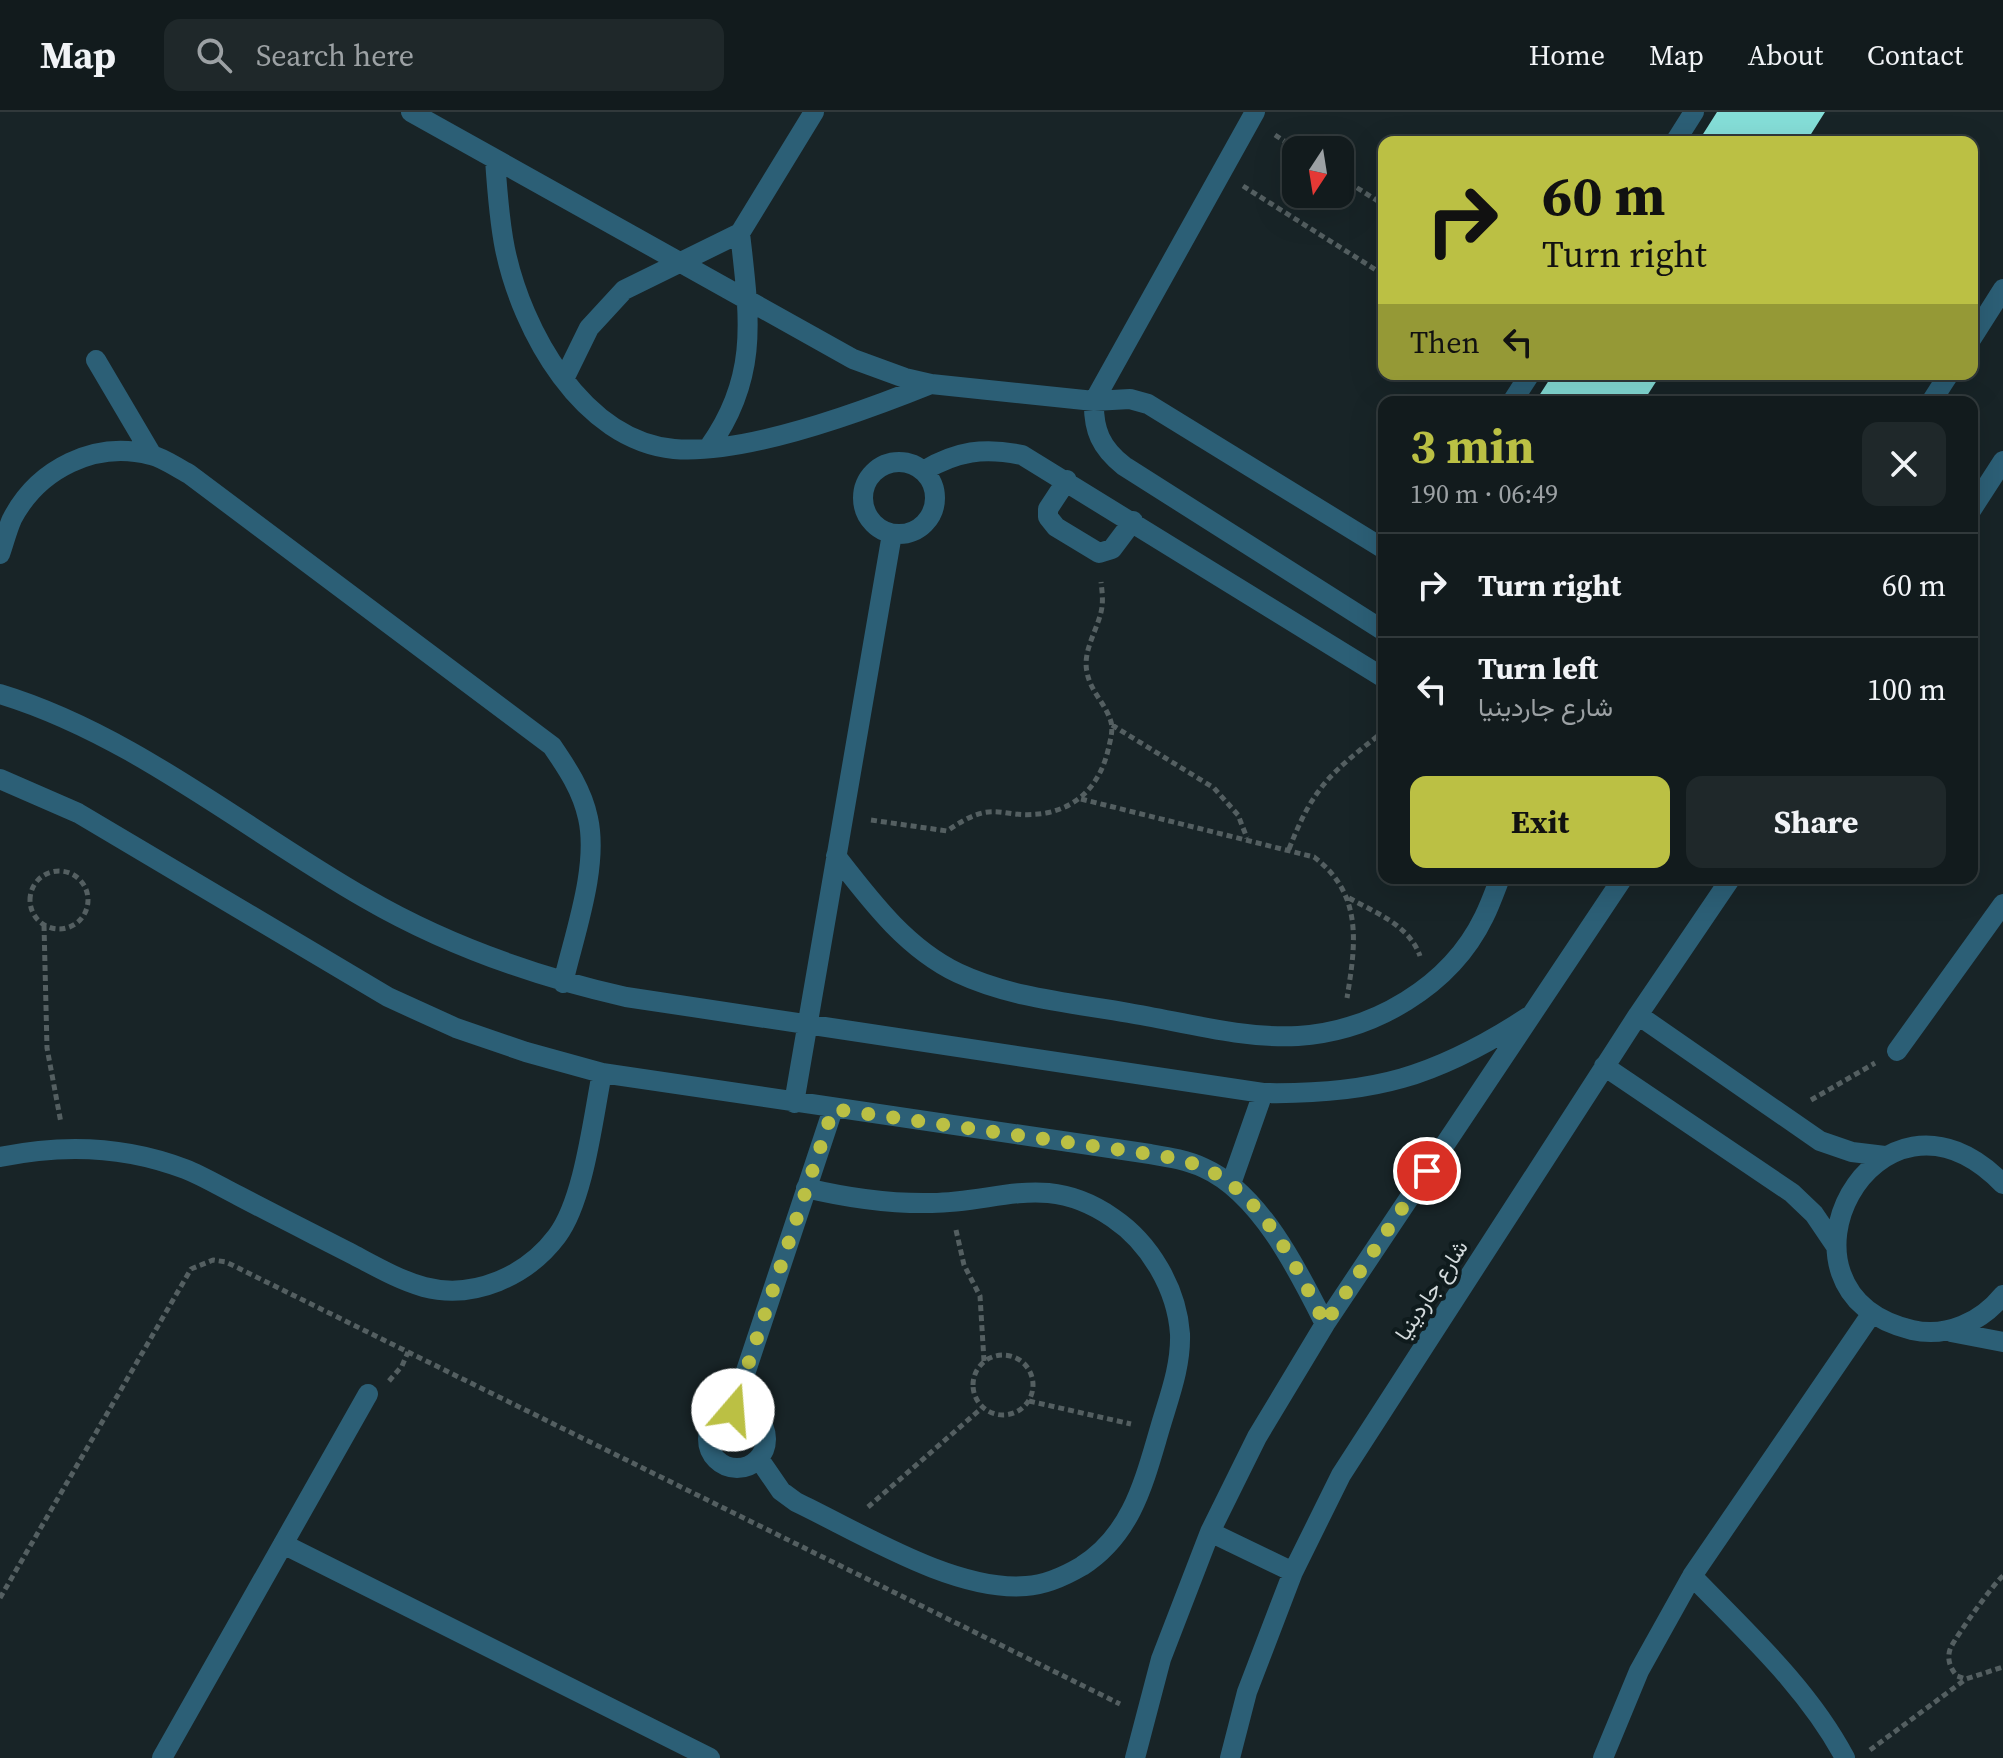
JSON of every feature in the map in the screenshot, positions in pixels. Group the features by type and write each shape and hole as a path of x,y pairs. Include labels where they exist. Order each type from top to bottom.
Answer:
{"street":[{"path":"411,112 853,359 931,384 1094,401 1112,398 1148,404 1378,545"},
{"path":"564,379 582,340 606,306 624,290 740,233 814,112"},
{"path":"1255,112 1094,401 1093,420 1099,438 1116,460 1378,620"},
{"path":"1679,136 1694,112"},
{"path":"495,159 498,206 506,252 520,297 539,339 564,379 584,406 611,428 641,442 675,449 709,447 755,440 845,417 931,384"},
{"path":"709,447 724,426 743,378 748,353 748,302 740,233"},
{"path":"1978,329 2003,289"},
{"path":"96,360 152,455"},
{"path":"0,554 12,520 35,485 69,461 110,450 152,455 189,474 552,746 575,780 584,806 591,860 563,983"},
{"path":"923,471 945,458 970,450 996,450 1022,455 1378,674"},
{"path":"1978,500 2003,461"},
{"path":"902,462 923,471 934,486 935,505 920,529 892,534 881,531 866,515 862,504 866,482 881,466 902,462"},
{"path":"1067,480 1048,509 1048,517 1056,527 1099,553 1112,549 1133,521"},
{"path":"794,1103 892,534"},
{"path":"0,694 98,733 364,897 427,932 493,961 563,983 626,997 1263,1093 1319,1094 1389,1083 1430,1072 1481,1048 1528,1017"},
{"path":"0,779 78,813 388,997 456,1028 526,1052 602,1073 1178,1159 1205,1168 1231,1184 1259,1214 1284,1249 1325,1324"},
{"path":"836,856 873,903 911,942 957,972 1008,992 1249,1033 1295,1036 1342,1030 1385,1013 1424,989 1457,957 1475,932 1498,884"},
{"path":"1135,1758 1161,1659 1210,1532 1257,1437 1325,1324 1619,884"},
{"name":"شارع جاردينيا","path":"1230,1758 1247,1692 1293,1572 1341,1475 1604,1066 1727,884"},
{"path":"1897,1051 2003,904"},
{"path":"1638,1015 1781,1117 1820,1141 1852,1152 1885,1156"},
{"path":"1604,1066 1792,1193 1814,1214 1835,1245"},
{"path":"0,1157 66,1148 120,1152 186,1169 390,1273 425,1287 463,1290 501,1282 533,1263 559,1234 575,1200 602,1073"},
{"path":"1231,1184 1263,1093"},
{"path":"733,1410 833,1109"},
{"path":"2003,1184 1985,1166 1962,1153 1937,1147 1910,1148 1885,1156 1864,1173 1847,1194 1838,1218 1835,1245 1841,1271 1853,1294 1872,1313 1895,1326 1921,1332 1947,1331 2003,1342"},
{"path":"759,1459 768,1476 789,1496 954,1577 991,1587 1029,1586 1065,1576 1098,1555 1124,1527 1141,1494 1178,1368 1180,1333 1174,1300 1160,1268 1139,1240 1113,1217 1048,1192 1014,1191 955,1201 892,1203 849,1198 806,1188"},
{"path":"1947,1331 1972,1322 2003,1295"},
{"path":"1603,1758 1639,1671 1692,1576 1872,1313"},
{"path":"162,1758 368,1394"},
{"path":"733,1410 751,1413 764,1426 767,1443 759,1459 751,1465 733,1468 717,1460 708,1444 711,1426 724,1413 733,1410"},
{"path":"1210,1532 1293,1572"},
{"path":"283,1544 710,1758"},
{"path":"1692,1576 1779,1666 1833,1735 1845,1758"}],"path":[{"path":"1221,173 1378,271"},
{"path":"1354,186 1378,201"},
{"path":"1099,553 1102,606 1088,652 1086,671 1112,725 1214,788 1238,815 1247,839"},
{"path":"843,815 936,832 947,831 967,817 983,811 1046,813 1068,807 1081,799 1096,782 1105,762 1112,725"},
{"path":"1289,849 1304,809 1319,787 1378,736"},
{"path":"1081,799 1314,857 1328,868 1349,897 1400,927 1416,944 1424,989"},
{"path":"44,925 64,928 82,916 87,897 78,878 69,873 48,872 32,887 31,908 44,925 47,1048 66,1148"},
{"path":"1342,1030 1352,970 1349,897"},
{"path":"1781,1117 1897,1051"},
{"path":"955,1201 958,1245 980,1296 984,1361 973,1379 976,1399 983,1407 1002,1415 1012,1413 1029,1401 1032,1380 1022,1362 1003,1355 984,1361"},
{"path":"0,1598 191,1269 213,1260 240,1269 1146,1717"},
{"path":"1029,1401 1159,1431"},
{"path":"847,1526 983,1407"},
{"path":"1966,1679 1957,1676 1951,1669 1951,1648 2003,1576"},
{"path":"1860,1758 1966,1679 2003,1667"}],"building":[{"path":"1717,112 1825,112 1810,136 1702,136"},
{"path":"1549,380 1657,380 1647,396 1539,396"}],"route":[{"path":"733,1410 833,1109 1150,1154 1205,1168 1231,1184 1259,1214 1284,1249 1325,1324 1427,1171"}]}
